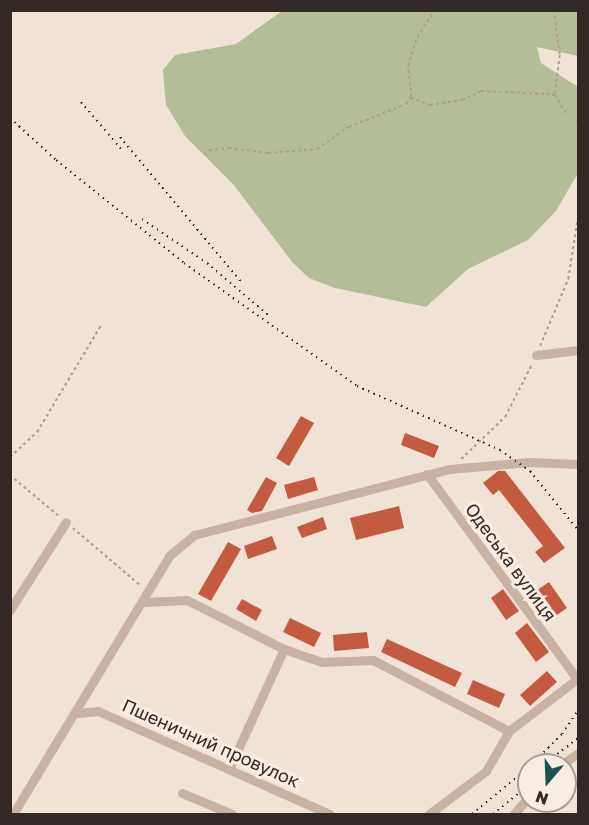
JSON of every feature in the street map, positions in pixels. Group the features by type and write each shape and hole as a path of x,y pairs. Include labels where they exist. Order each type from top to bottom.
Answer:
{"street":[{"path":"536,356 579,350"},
{"path":"14,814 78,713 169,556 194,535 449,469 529,462 579,464"},
{"name":"Одеська вулиця","path":"427,474 577,679 509,731 486,771 429,814"},
{"path":"10,610 66,522"},
{"path":"144,602 187,600 284,649 321,662 373,660 509,731"},
{"path":"229,770 284,649"},
{"name":"Пшеничний провулок","path":"78,713 98,711 329,814"},
{"path":"182,793 232,814"}],"path":[{"path":"411,97 408,66 417,37 435,10"},
{"path":"554,10 560,55 555,95 566,113"},
{"path":"411,97 430,105 462,100 481,91 555,95"},
{"path":"204,155 210,150 229,148 268,153 317,149 349,127 400,107 411,97"},
{"path":"10,457 37,432 101,325"},
{"path":"10,475 149,593"}],"green space":[{"path":"282,11 578,11 578,56 537,47 541,63 578,87 578,173 556,211 528,240 468,269 426,307 335,288 309,278 293,263 233,184 185,136 166,105 163,70 175,55 236,44"}],"building":[{"path":"301,416 314,423 289,466 276,458"},
{"path":"405,433 439,446 434,458 401,445"},
{"path":"498,471 505,471 565,548 544,563 535,552 543,546 499,490 493,495 483,483"},
{"path":"266,477 277,483 262,511 252,513 247,510"},
{"path":"314,477 318,490 288,499 284,485"},
{"path":"399,506 404,528 356,540 350,518"},
{"path":"323,517 327,529 302,538 297,527"},
{"path":"272,536 277,549 248,559 244,546"},
{"path":"228,542 241,549 211,601 198,594"},
{"path":"549,582 567,608 554,617 536,591"},
{"path":"503,589 519,611 506,620 491,598"},
{"path":"242,599 262,610 256,621 236,609"},
{"path":"290,618 321,633 314,647 283,632"},
{"path":"527,623 549,652 536,662 515,633"},
{"path":"367,632 369,648 334,651 333,635"},
{"path":"387,639 462,673 455,687 381,652"},
{"path":"547,671 557,682 530,706 520,695"},
{"path":"473,680 505,694 499,708 467,694"}],"railway":[{"path":"81,102 121,149"},
{"path":"10,118 56,160 184,263 357,386 500,450 530,471 578,530"},
{"path":"120,137 242,283"},
{"path":"142,219 207,263 268,315"},
{"path":"543,753 562,734 578,710"},
{"path":"559,753 578,738"},
{"path":"472,814 517,777"},
{"path":"493,814 517,795"}]}
